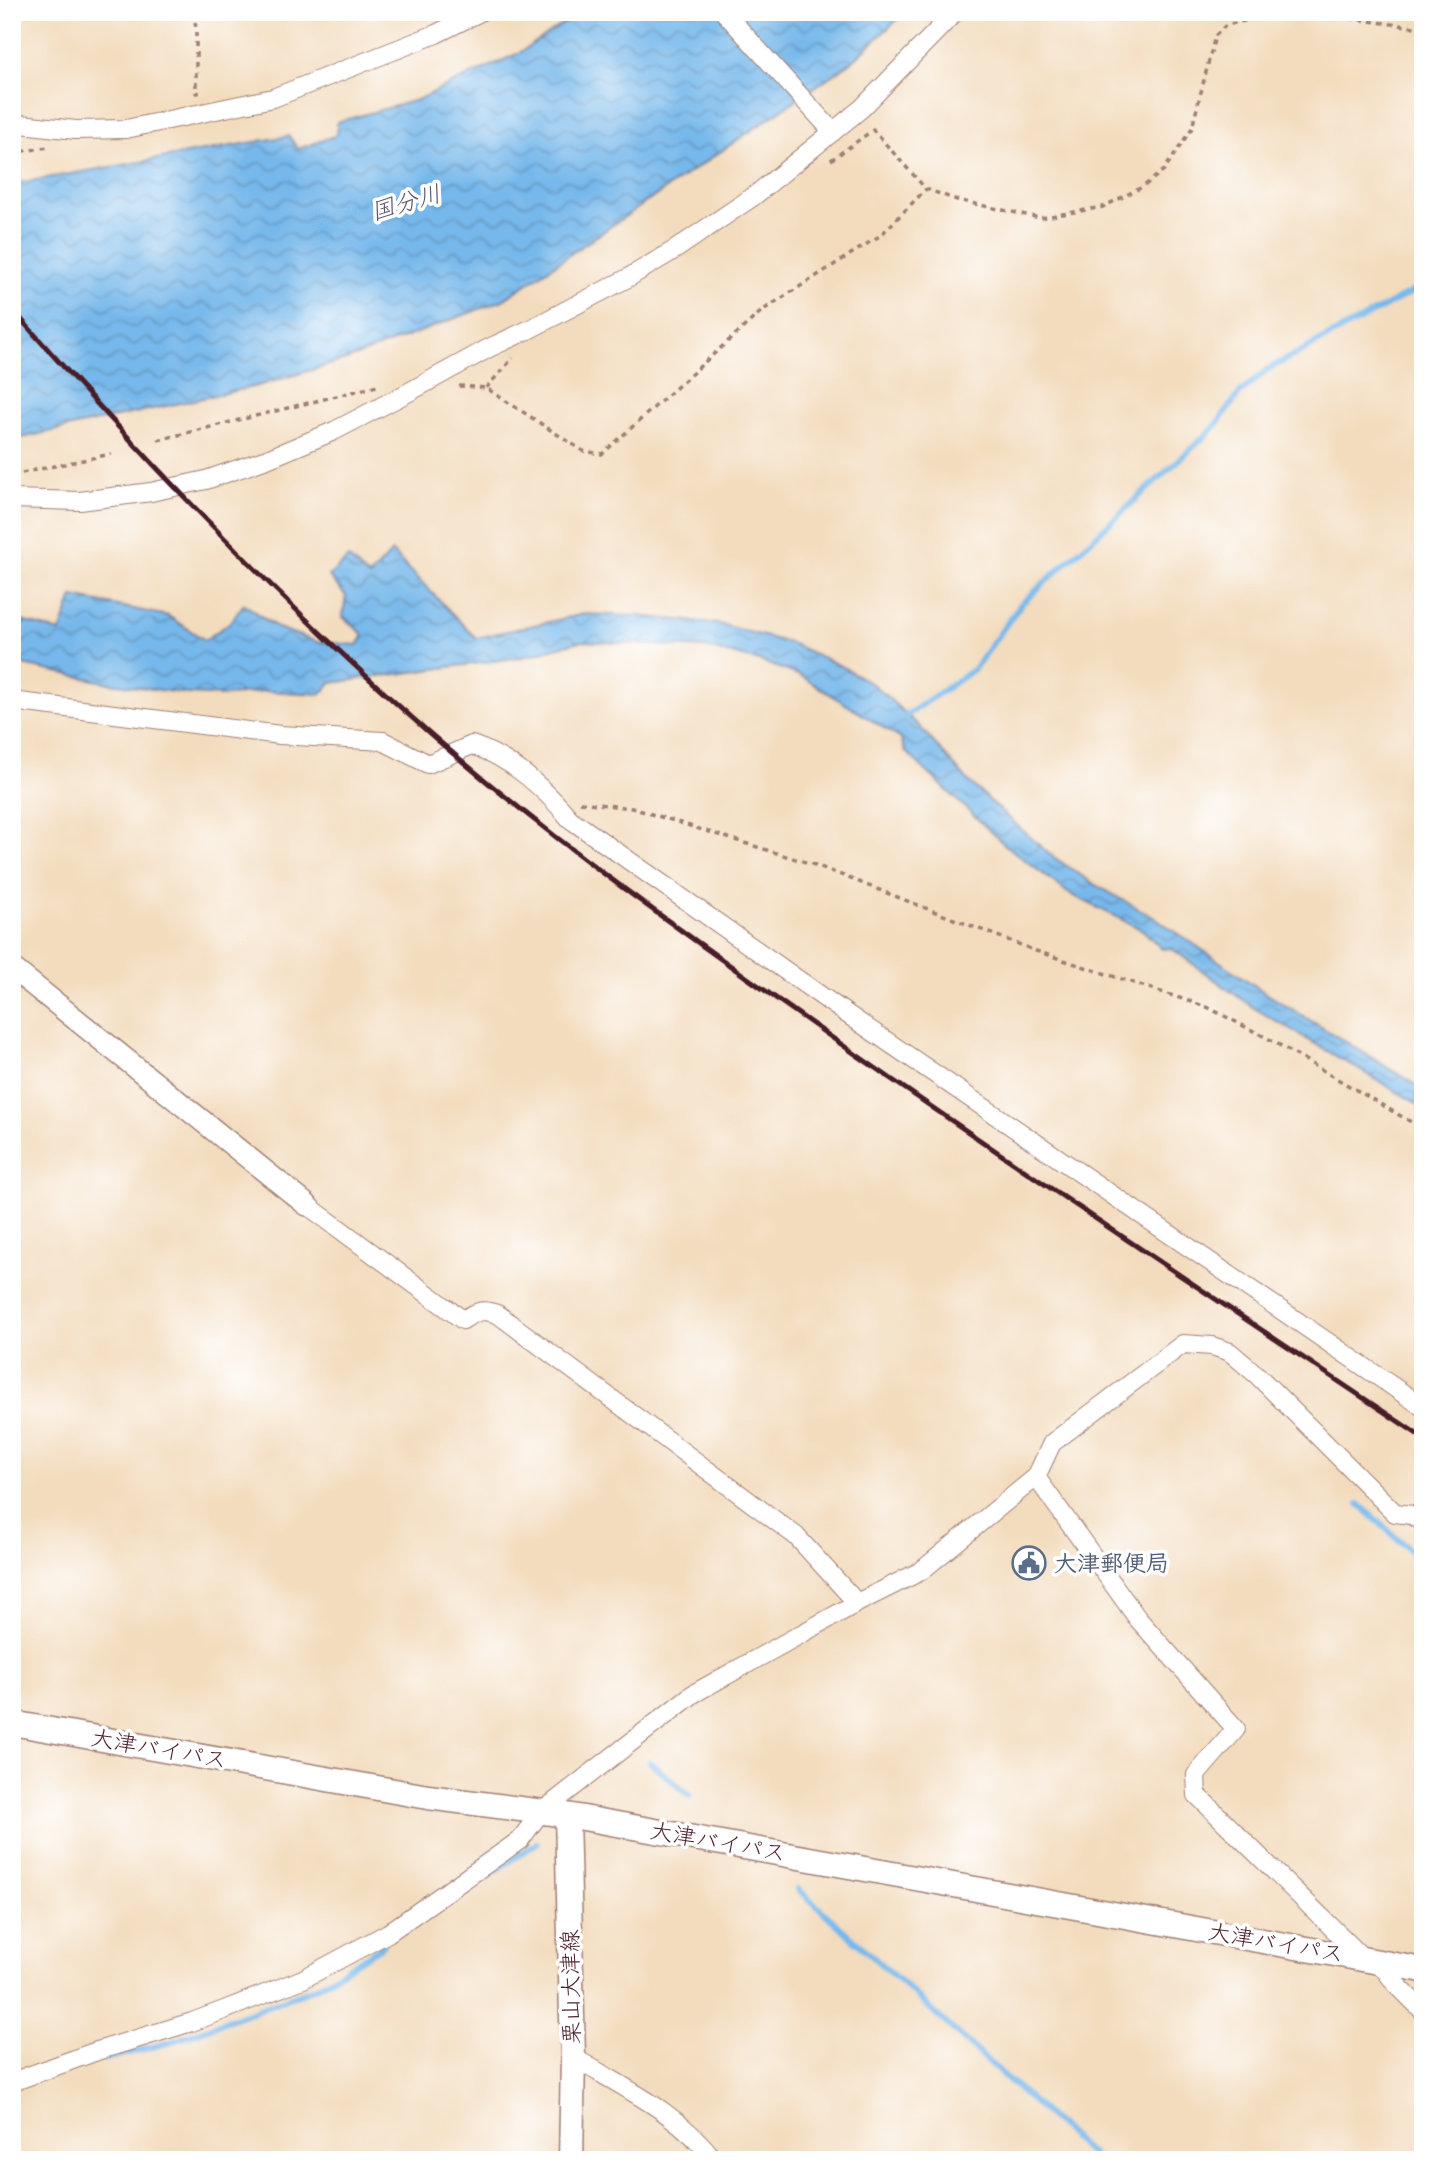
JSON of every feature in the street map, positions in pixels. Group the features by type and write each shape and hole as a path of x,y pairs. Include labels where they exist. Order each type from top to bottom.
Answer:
{"main road":[{"name":"大津バイパス","path":"12,1723 428,1797 567,1815 1423,1970"},
{"name":"栗山大津線","path":"567,1815 573,2057 571,2160"}],"street":[{"path":"12,123 76,130 126,129 273,98 436,34 480,12"},
{"path":"724,12 833,132"},
{"path":"12,499 80,501 151,492 206,480 267,459 334,431 626,279 676,249 754,196 862,108 954,12"},
{"path":"12,701 280,735 383,741 428,764 472,745 496,754 554,799 570,819 844,1012 1423,1407"},
{"path":"15,976 307,1205 463,1320 480,1310 489,1310 499,1315 796,1536 857,1602"},
{"path":"12,2082 97,2051 192,2022 303,1979 387,1933 520,1840 540,1813 693,1694 857,1602 920,1571 1036,1477 1052,1443 1183,1344 1212,1346 1230,1352 1257,1375 1395,1513 1412,1516 1423,1522"},
{"path":"1036,1477 1138,1619 1236,1730 1196,1775 1197,1795 1423,2011"},
{"path":"573,2057 680,2123 714,2160"}],"path":[{"path":"194,12 196,93 208,91"},
{"path":"830,160 873,130 926,189 957,200 1040,218 1103,206 1144,186 1164,170 1192,128 1216,36 1226,24 1253,19 1345,18 1423,28"},
{"path":"424,384 486,388 583,451 602,454 763,310 881,235 926,189"},
{"path":"158,440 383,384"},
{"path":"12,475 111,454"},
{"path":"554,799 632,808 815,865 1036,951 1207,1007 1269,1039 1423,1129"}],"water":[{"name":"国分川","path":"581,12 906,12 850,63 503,300 346,360 257,386 12,440 12,184 289,136 298,149 337,135 337,122 417,100 519,53"},
{"path":"392,552 476,638 584,614 638,616 719,624 790,643 843,667 875,686 918,725 970,783 1049,854 1094,884 1160,921 1267,994 1423,1089 1423,1107 1254,1008 1171,948 1162,949 1143,930 1068,893 1004,844 905,751 901,739 801,676 760,661 706,648 580,641 523,657 331,683 321,694 264,691 225,696 188,694 110,683 12,663 12,618 60,632 73,597 168,616 205,640 229,623 244,604 278,628 317,642 358,645 364,635 343,617 346,596 329,576 348,558 369,577"}],"waterway":[{"path":"900,720 974,669 1021,604 1213,429 1239,394 1268,369 1423,286"},
{"path":"1359,1504 1423,1562"},
{"path":"650,1762 690,1796"},
{"path":"405,1931 537,1843"},
{"path":"798,1889 1097,2160"},
{"path":"104,2059 168,2043 315,1988 384,1945"}],"railway":[{"path":"12,309 216,530 323,636 478,775 662,917 881,1072 1423,1438"}],"place":[{"name":"大津郵便局","path":"1029,1563"}]}
